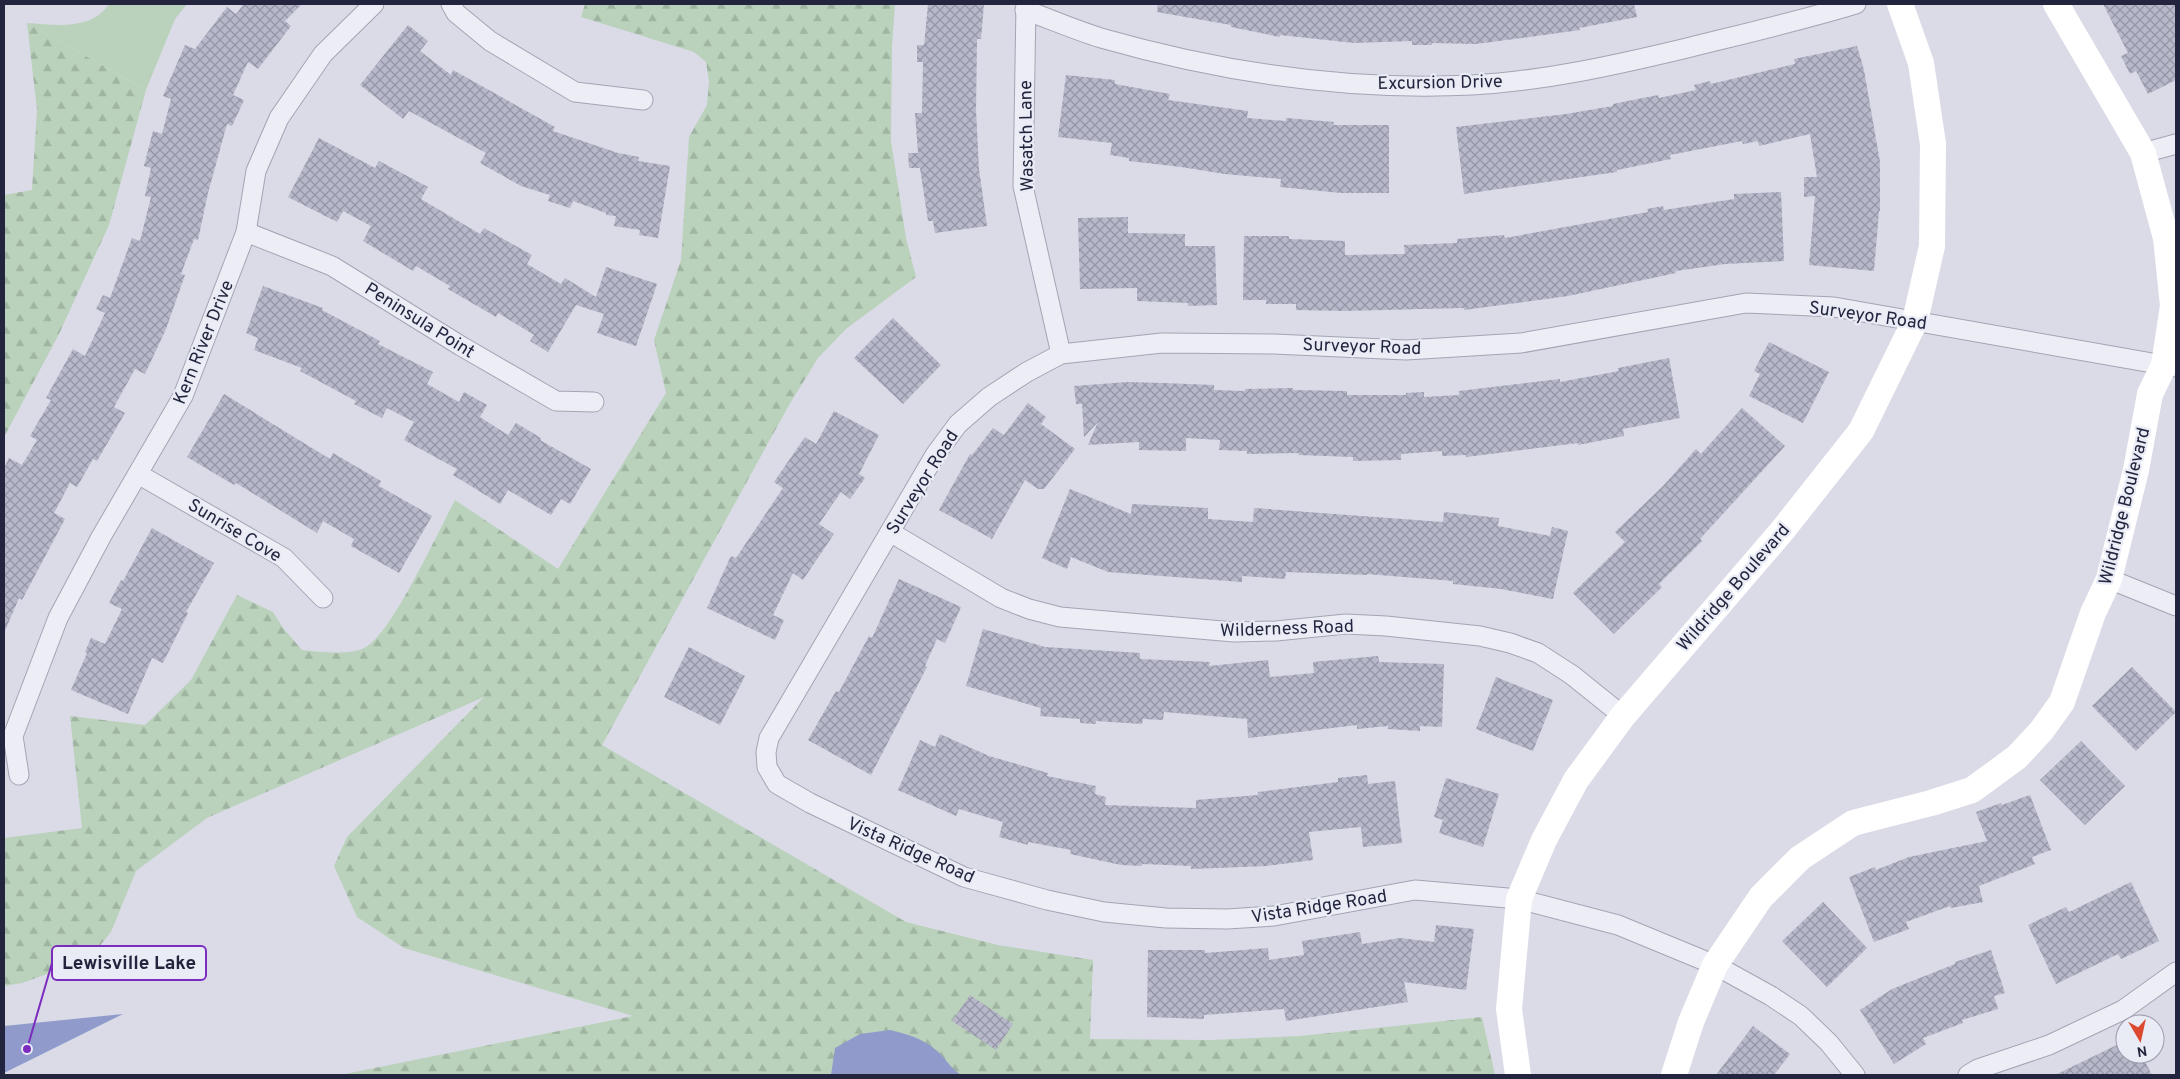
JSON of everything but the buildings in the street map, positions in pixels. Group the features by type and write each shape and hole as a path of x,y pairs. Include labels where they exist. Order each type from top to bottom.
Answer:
{"street":[{"name":"Kern River Drive","path":"19,775 14,736 58,618 101,537 183,396 246,232 256,172 279,118 323,54 374,4"},
{"path":"452,4 456,13 490,41 575,92 644,100"},
{"name":"Excursion Drive","path":"1026,7 1099,37 1163,54 1284,76 1346,83 1462,85 1538,79 1600,68 1804,20 1856,4"},
{"name":"Wildridge Boulevard","path":"1518,1075 1509,1009 1518,899 1544,840 1576,780 1623,716 1782,531 1861,431 1915,321 1932,246 1933,144 1921,63 1900,4"},
{"name":"Wildridge Boulevard","path":"1674,1075 1691,1022 1715,965 1760,898 1800,858 1853,823 1931,803 1972,790 2017,756 2042,730 2062,702 2093,613 2109,579 2136,470 2150,394 2170,366 2173,306 2166,238 2143,153 2056,4"},
{"name":"Wasatch Lane","path":"1026,7 1023,186 1061,354"},
{"path":"2143,153 2176,144"},
{"name":"Peninsula Point","path":"246,232 332,266 461,346 556,401 594,402"},
{"name":"Surveyor Road","path":"767,767 766,752 770,738 935,454 958,424 989,397 1027,372 1061,354 1162,343 1274,344 1406,350 1521,343 1746,304 1834,307 2170,366"},
{"name":"Sunrise Cove","path":"138,474 284,558 323,598"},
{"name":"Wilderness Road","path":"890,532 1001,598 1030,609 1060,617 1234,632 1276,631 1346,624 1386,626 1480,636 1510,643 1538,654 1572,675 1623,716"},
{"path":"2109,579 2176,606"},
{"name":"Vista Ridge Road","path":"767,767 777,784 810,803 964,877 1047,900 1104,912 1166,918 1227,919 1274,916 1415,890 1518,899 1618,925 1715,965 1772,996 1800,1016 1829,1043 1855,1075"},
{"path":"1968,1075 1978,1069 2048,1045 2123,1010 2176,972"}],"green space":[{"path":"109,4 187,4 175,19 146,90 27,23 61,25 83,22 93,19"},
{"path":"585,4 895,4 892,46 891,141 906,238 916,277 846,329 818,358 789,405 602,745 906,922 998,945 1093,960 1090,1039 1211,1040 1300,1036 1482,1017 1495,1075 340,1075 633,1016 404,948 357,917 334,866 347,837 484,697 207,818 136,871 111,932 89,959 22,983 4,986 4,838 82,828 70,716 145,725 191,680 237,595 273,612 283,628 302,650 352,652 366,647 377,638 389,622 427,556 455,500 558,569 666,393 654,340 681,260 689,137 707,105 709,81 706,62 694,52 581,17"},
{"path":"27,23 146,90 109,225 58,336 4,437 4,195 32,190 37,110"}],"water":[{"path":"123,1014 4,1073 4,1026"},
{"path":"890,1030 925,1042 961,1075 831,1075 835,1048 860,1034"}],"place":[{"name":"Lewisville Lake","path":"27,1049"}]}
